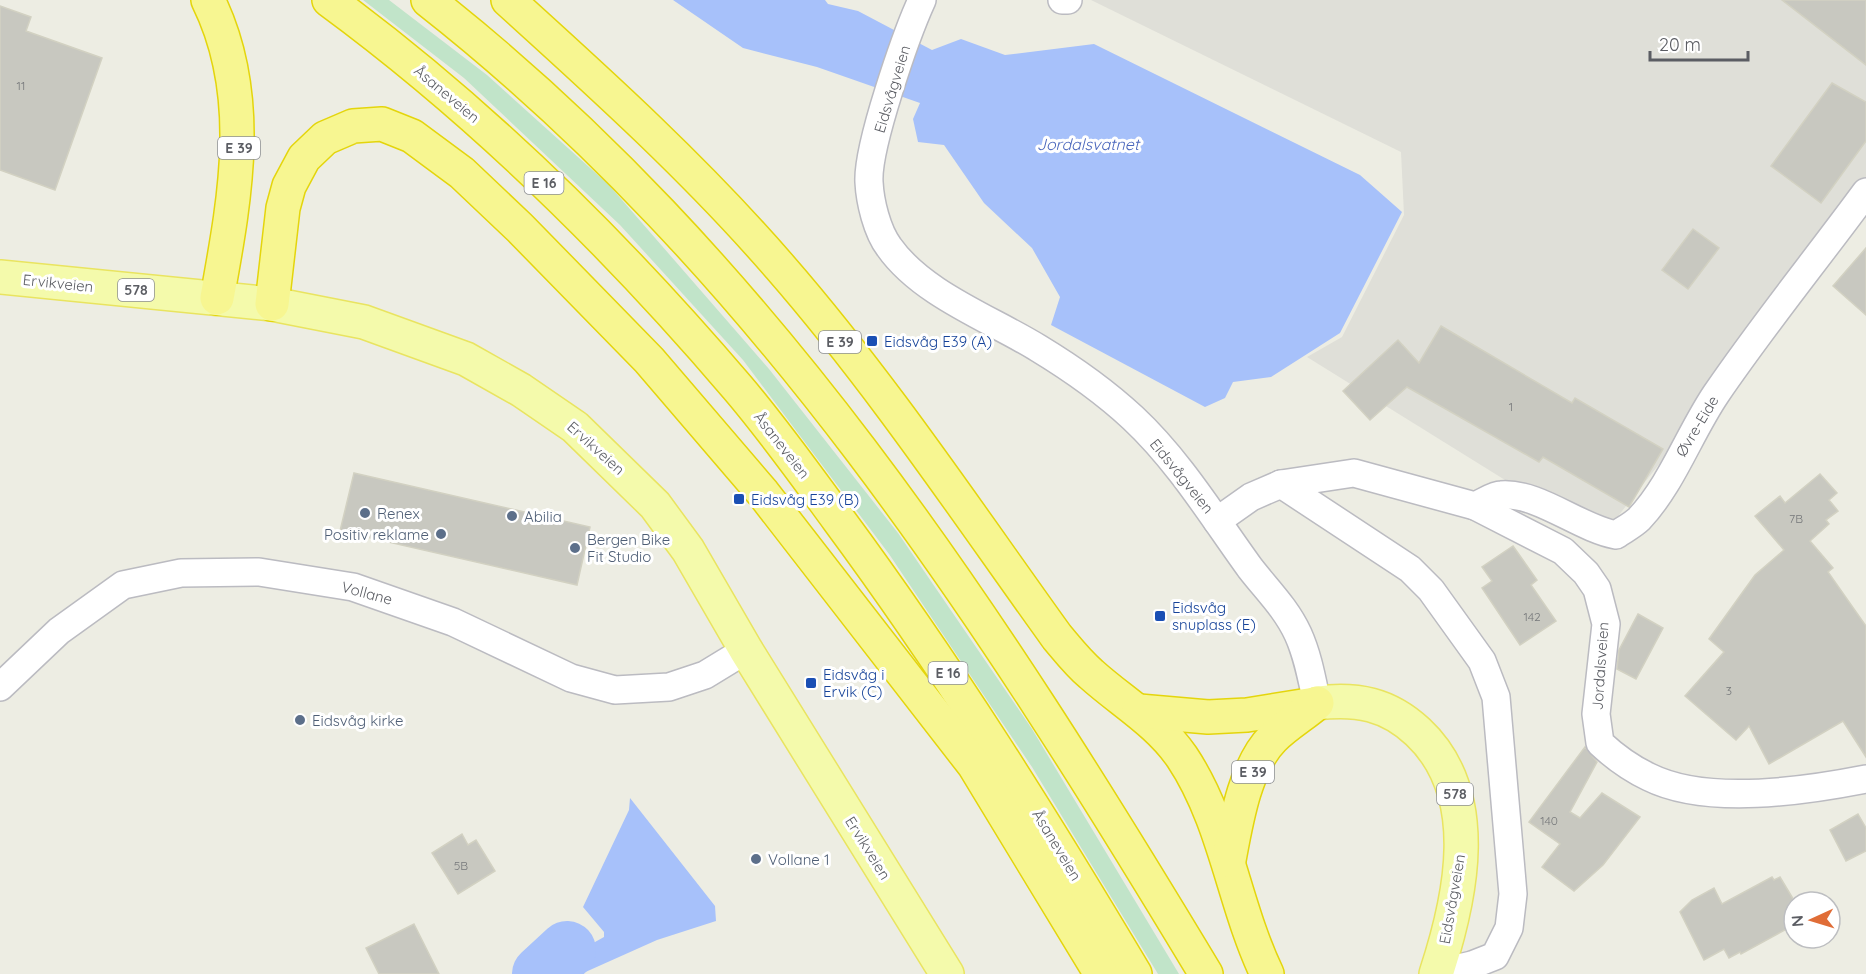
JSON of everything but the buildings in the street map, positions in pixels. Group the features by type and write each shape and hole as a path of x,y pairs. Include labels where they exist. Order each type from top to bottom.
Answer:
{"highway":[{"name":"E 39","path":"208,0 218,20 229,59 237,100 239,150 232,219 217,298"},
{"name":"Åsaneveien","path":"329,0 424,74 501,142 626,263 738,388 815,487 928,644 1007,764 1135,974"},
{"path":"428,0 532,89 631,183 711,266 844,424 972,603 1040,704 1206,974"},
{"name":"E 39","path":"508,0 681,161 780,267 879,391 1057,637 1090,673 1139,711"},
{"path":"272,304 283,208 289,186 304,158 325,138 353,126 382,124 412,136 462,173 520,228 649,360 770,503 974,765 1101,974"},
{"name":"E 39","path":"1228,863 1244,792 1259,759 1272,739 1317,704"},
{"path":"1139,711 1208,717 1247,715 1317,704"},
{"path":"1139,711 1174,748 1197,781 1217,826 1252,939 1267,974"}],"main road":[{"name":"Ervikveien","path":"0,277 272,304 364,322 466,359 521,390 575,427 656,505 688,550 746,650 947,974"},
{"name":"Eidsvågveien","path":"1317,704 1337,701 1367,703 1405,720 1435,748 1451,778 1461,813 1461,858 1453,911 1437,974"}],"street":[{"path":"1062,0 1068,0"},
{"name":"Eidsvågveien","path":"917,10 884,113 869,182 876,219 888,247 917,276 952,300 1039,348 1102,392 1134,419 1161,449 1287,613 1308,663 1317,704"},
{"name":"Øvre-Eide","path":"1475,506 1500,495 1530,500 1597,531 1616,534 1638,520 1663,484 1714,397 1762,327 1801,280 1866,192"},
{"name":"Jordalsveien","path":"1217,521 1251,497 1281,484 1354,473 1475,506 1563,551 1586,573 1597,589 1606,624 1597,723 1600,743 1618,760 1651,778 1697,791 1804,792 1866,779"},
{"name":"Eidsvågveien","path":"1281,484 1410,570 1431,590 1482,661 1496,698 1514,894 1509,928 1495,956 1437,974"},
{"name":"Vollane","path":"0,687 59,631 123,585 181,573 259,572 353,587 453,622 571,678 615,690 669,687 705,675 746,650"}],"shaded area":[{"path":"1091,0 1866,0 1866,202 1600,539 1307,357 1342,337 1404,215 1401,152"}],"green space":[{"path":"363,0 389,0 487,75 609,185 769,369 898,533 1032,729 1179,974 1158,974 1032,767 889,554 743,360 620,225 464,78"}],"water":[{"name":"Jordalsvatnet","path":"673,0 825,0 828,4 858,11 932,50 961,39 1005,55 1094,44 1360,175 1402,212 1340,333 1271,377 1233,382 1225,398 1205,407 1051,325 1060,297 1032,248 984,203 944,145 918,142 913,119 920,103 817,67 743,48"},
{"path":"630,798 715,906 716,921 657,940 581,974 541,974 567,950 586,947 604,937 604,932 583,907 629,810"}],"waterway":[{"path":"541,974 567,950"}],"place":[{"name":"Eidsvåg E39 (A)","path":"872,341"},
{"name":"Eidsvåg E39 (B)","path":"739,499"},
{"name":"Renex","path":"365,513"},
{"name":"Abilia","path":"512,516"},
{"name":"Positiv reklame","path":"441,534"},
{"name":"Bergen Bike Fit Studio","path":"575,548"},
{"name":"Eidsvåg snuplass (E)","path":"1160,616"},
{"name":"Eidsvåg i Ervik (C)","path":"811,683"},
{"name":"Eidsvåg kirke","path":"300,720"},
{"name":"Vollane 1","path":"756,859"}]}
